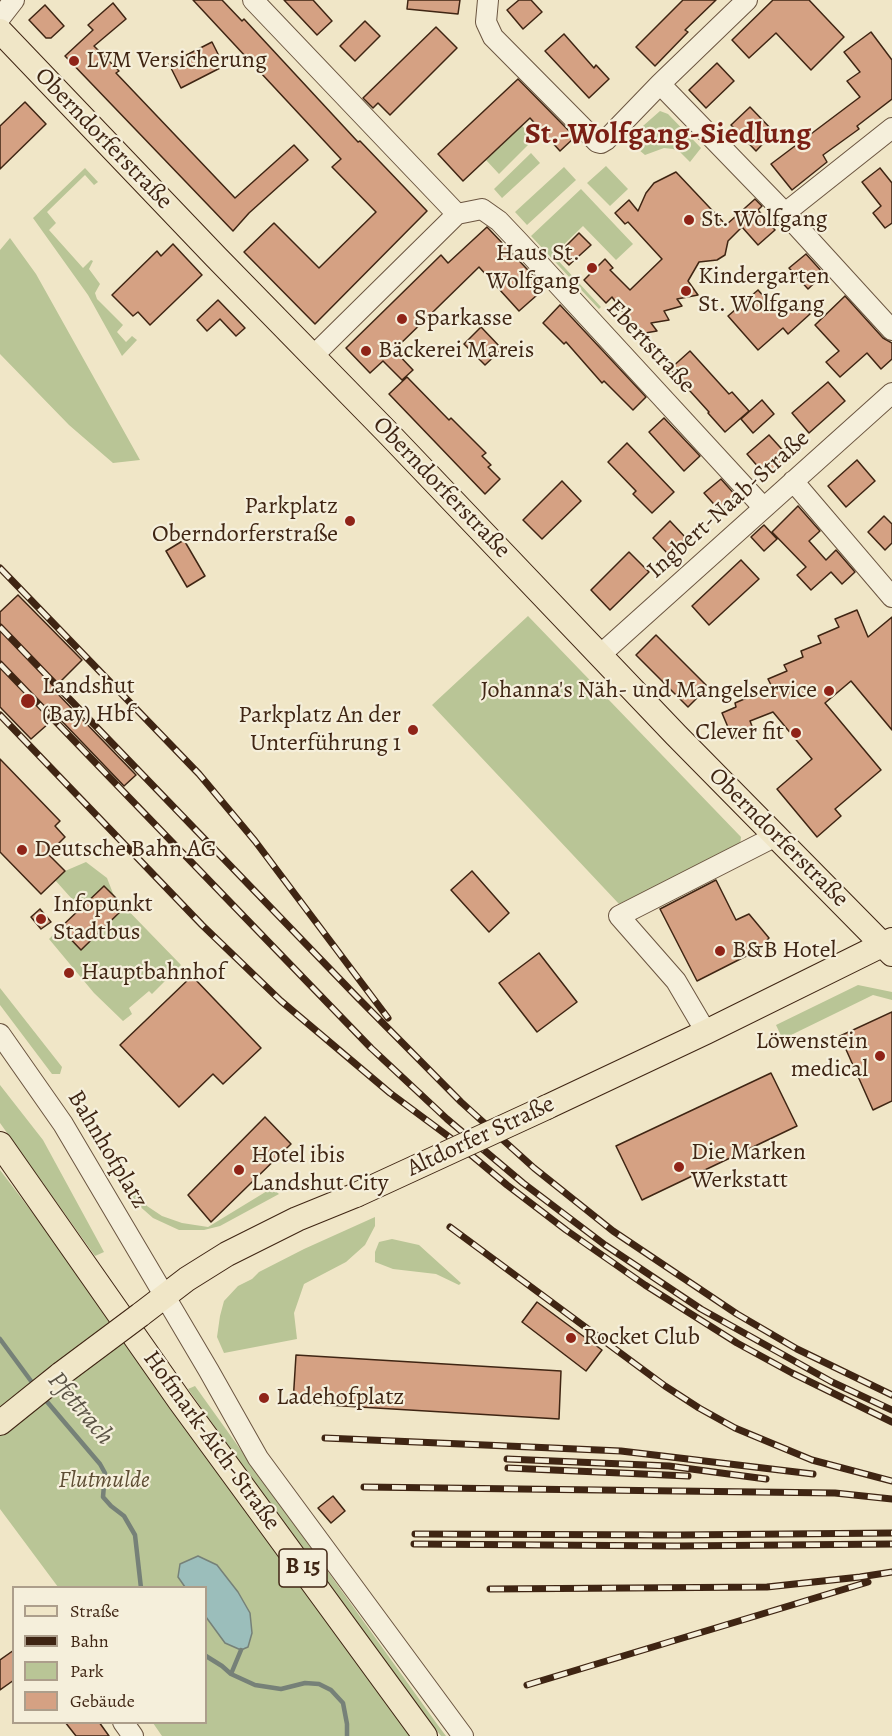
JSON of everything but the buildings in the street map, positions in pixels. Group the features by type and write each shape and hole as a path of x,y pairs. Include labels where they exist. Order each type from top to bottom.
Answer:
{"main road":[{"name":"Oberndorferstraße","path":"0,31 675,735 889,946"},
{"name":"Altdorfer Straße","path":"0,1423 187,1279 261,1236 547,1107 889,946"},
{"name":"Hofmark-Aich-Straße","path":"0,1144 180,1401 425,1736"}],"street":[{"path":"0,18 14,0"},
{"path":"252,0 457,214 313,356"},
{"path":"488,0 486,22 493,37 601,143 747,0"},
{"path":"660,84 892,330"},
{"path":"784,213 892,128"},
{"name":"Ebertstraße","path":"457,214 482,209 499,221 763,507"},
{"name":"Ingbert-Naab-Straße","path":"600,655 892,393"},
{"path":"793,481 892,597"},
{"path":"706,1032 676,981 619,916 776,836"},
{"name":"Bahnhofplatz","path":"0,1034 63,1124 164,1296"},
{"name":"Hofmark-Aich-Straße","path":"164,1296 258,1458 463,1736"}],"green space":[{"path":"660,111 668,114 701,148 690,162 680,152 673,149 664,148 645,155 627,140"},
{"path":"522,126 535,138 499,174 486,160"},
{"path":"531,153 540,163 502,198 494,189"},
{"path":"606,166 628,189 610,206 587,183"},
{"path":"564,167 576,180 527,225 515,212"},
{"path":"85,168 98,182 94,185 85,175 47,212 56,223 49,230 83,268 91,260 93,261 89,269 100,284 95,293 97,299 123,325 117,332 126,342 132,336 137,340 122,356 88,295 33,218"},
{"path":"581,189 633,244 616,260 583,226 553,255 601,307 599,309 531,236"},
{"path":"10,238 36,274 140,460 113,463 69,425 0,354 0,250"},
{"path":"528,616 741,837 740,846 619,904 432,705"},
{"path":"86,862 107,878 114,896 181,965 152,994 149,991 129,1008 132,1014 123,1021 94,993 49,939 80,908 55,880 65,871"},
{"path":"858,985 892,992 892,1000 873,995 789,1036 784,1042 776,1025"},
{"path":"0,988 62,1067 60,1074 52,1074 0,1005"},
{"path":"0,1085 43,1140 104,1252 95,1256 0,1123"},
{"name":"Flutmulde","path":"0,1170 89,1287 413,1736 162,1736 154,1724 207,1724 207,1586 57,1586 0,1509"},
{"path":"129,1183 147,1206 162,1216 182,1223 208,1227 272,1188 279,1194 220,1226 204,1230 179,1230 153,1218 136,1203 125,1187"},
{"path":"375,1217 375,1226 365,1245 346,1262 304,1284 294,1313 297,1339 224,1353 217,1337 220,1316 224,1301 238,1286 252,1279 259,1272 304,1249"},
{"path":"392,1239 419,1245 461,1283 459,1285 436,1274 393,1269 375,1262 375,1252 379,1242"},
{"path":"195,1386 446,1736 441,1736 338,1602 188,1389"}],"water":[{"path":"198,1556 217,1565 238,1592 250,1613 252,1633 248,1647 241,1650 225,1643 207,1618 207,1586 184,1586 178,1577 180,1564"}],"waterway":[{"name":"Pfettrach","path":"0,1339 34,1385"},
{"name":"Pfettrach","path":"43,1397 100,1464 105,1473 103,1497 124,1516 135,1535 141,1586"},
{"name":"Pfettrach","path":"231,1674 241,1650"},
{"name":"Pfettrach","path":"207,1657 231,1674 255,1685 281,1689 305,1683 319,1684 331,1690 343,1703 347,1736"}],"railway":[{"path":"0,568 199,774 255,841 388,1018"},
{"path":"0,627 357,997 461,1102 534,1168 613,1231 737,1314 797,1349 892,1395"},
{"path":"0,664 371,1048 447,1119 523,1183 605,1245 701,1309 832,1382 892,1410"},
{"path":"0,715 202,925 281,1001 390,1093 566,1230 645,1285 737,1343 892,1422"},
{"path":"450,1227 665,1386 699,1408 735,1428 812,1460 892,1481"},
{"path":"325,1438 621,1451 813,1474"},
{"path":"507,1459 669,1466 766,1479"},
{"path":"508,1468 688,1476"},
{"path":"364,1487 835,1493 892,1499"},
{"path":"415,1534 892,1533"},
{"path":"414,1544 677,1546 892,1544"},
{"path":"490,1589 767,1587 892,1572"},
{"path":"527,1685 868,1582"}],"place":[{"name":"LVM Versicherung","path":"74,61"},
{"name":"St. Wolfgang","path":"689,220"},
{"name":"Haus St. Wolfgang","path":"592,268"},
{"name":"Kindergarten St. Wolfgang","path":"686,291"},
{"name":"Sparkasse","path":"402,319"},
{"name":"Bäckerei Mareis","path":"366,351"},
{"name":"Parkplatz Oberndorferstraße","path":"350,521"},
{"name":"Johanna's Näh- und Mangelservice","path":"829,691"},
{"name":"Landshut (Bay) Hbf","path":"28,701"},
{"name":"Parkplatz An der Unterführung 1","path":"413,730"},
{"name":"Clever fit","path":"796,733"},
{"name":"Deutsche Bahn AG","path":"22,850"},
{"name":"Infopunkt Stadtbus","path":"41,919"},
{"name":"B&B Hotel","path":"720,951"},
{"name":"Hauptbahnhof","path":"69,973"},
{"name":"Löwenstein medical","path":"880,1056"},
{"name":"Die Marken Werkstatt","path":"679,1167"},
{"name":"Hotel ibis Landshut City","path":"239,1170"},
{"name":"Rocket Club","path":"571,1338"},
{"name":"Ladehofplatz","path":"264,1398"}],"district":[{"name":"St.-Wolfgang-Siedlung","path":"668,136"}]}
